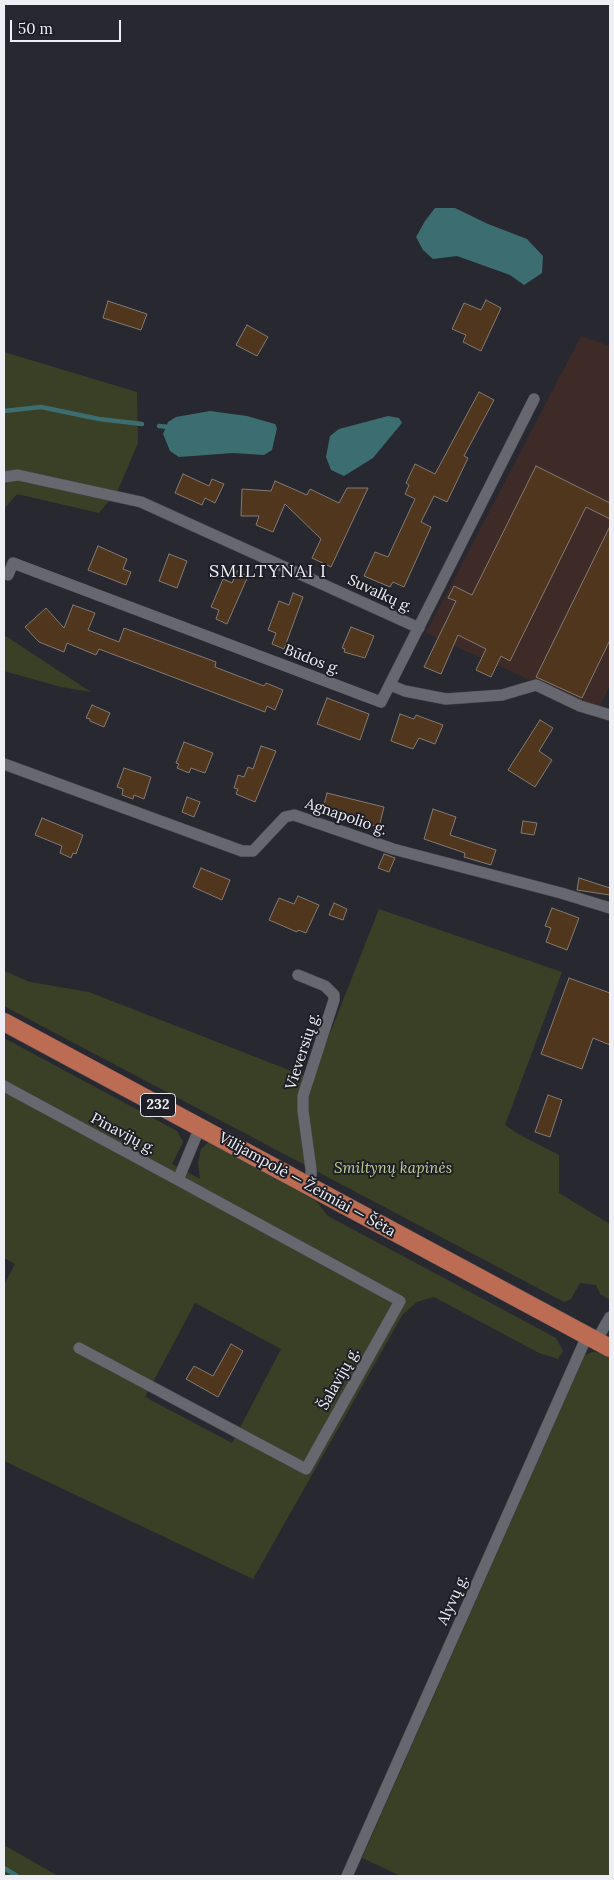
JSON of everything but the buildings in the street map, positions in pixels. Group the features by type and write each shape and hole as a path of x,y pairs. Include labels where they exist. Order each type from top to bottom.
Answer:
{"main road":[{"name":"Vilijampolė — Žeimiai — Šėta","path":"4,1022 598,1342"}],"street":[{"name":"Suvalkų g.","path":"4,477 18,475 141,502 418,628 534,399"},
{"name":"Būdos g.","path":"8,575 13,563 381,702 390,685"},
{"path":"418,628 390,685 405,691 446,699 502,695 536,685 580,706 610,715"},
{"name":"Agnapolio g.","path":"4,764 242,851 253,851 285,817 294,814 394,849 561,893 610,908"},
{"name":"Vieversių g.","path":"298,975 325,986 330,990 334,1000 303,1096 302,1111 312,1188"},
{"name":"Pinavijų g.","path":"4,1086 178,1180"},
{"path":"178,1180 200,1127"},
{"name":"Šalavijų g.","path":"79,1348 306,1469 400,1301 178,1180"},
{"name":"Alyvų g.","path":"347,1876 610,1317"}],"shaded area":[{"path":"581,336 610,346 610,685 599,708 536,683 426,633"}],"green space":[{"path":"4,352 137,392 138,443 118,490 99,513 17,494 4,509"},
{"path":"4,635 91,692 61,687 4,671"},
{"name":"Smiltynų kapinės","path":"379,909 562,972 505,1125 559,1155 559,1193 610,1224 610,1300 600,1294 596,1285 580,1283 571,1299 564,1302 4,1006 4,971 30,982 89,992 312,1079"},
{"path":"4,1038 177,1131 183,1142 172,1164 200,1179 198,1163 201,1149 209,1142 316,1201 328,1216 556,1338 563,1351 558,1359 539,1353 434,1297 417,1302 403,1314 253,1579 4,1461 4,1285 15,1264 4,1258","holes":["195,1303 281,1349 232,1443 145,1397"]},
{"path":"592,1352 603,1353 610,1357 610,1876 401,1876 362,1858 585,1355"},
{"path":"4,1845 58,1876 4,1876"}],"water":[{"path":"435,208 455,208 488,224 527,239 543,256 542,273 524,285 510,275 457,256 433,259 423,250 416,237"},
{"path":"210,411 247,416 275,424 277,428 272,450 264,455 233,453 179,457 170,451 163,434 168,422 176,417"},
{"path":"388,416 399,418 402,423 373,458 344,476 331,470 326,457 330,436 339,429"}],"waterway":[{"path":"4,411 41,407 99,419 142,424"},
{"path":"159,426 169,427"},
{"path":"4,1868 17,1876"}],"district":[{"name":"SMILTYNAI I","path":"268,572"}]}
